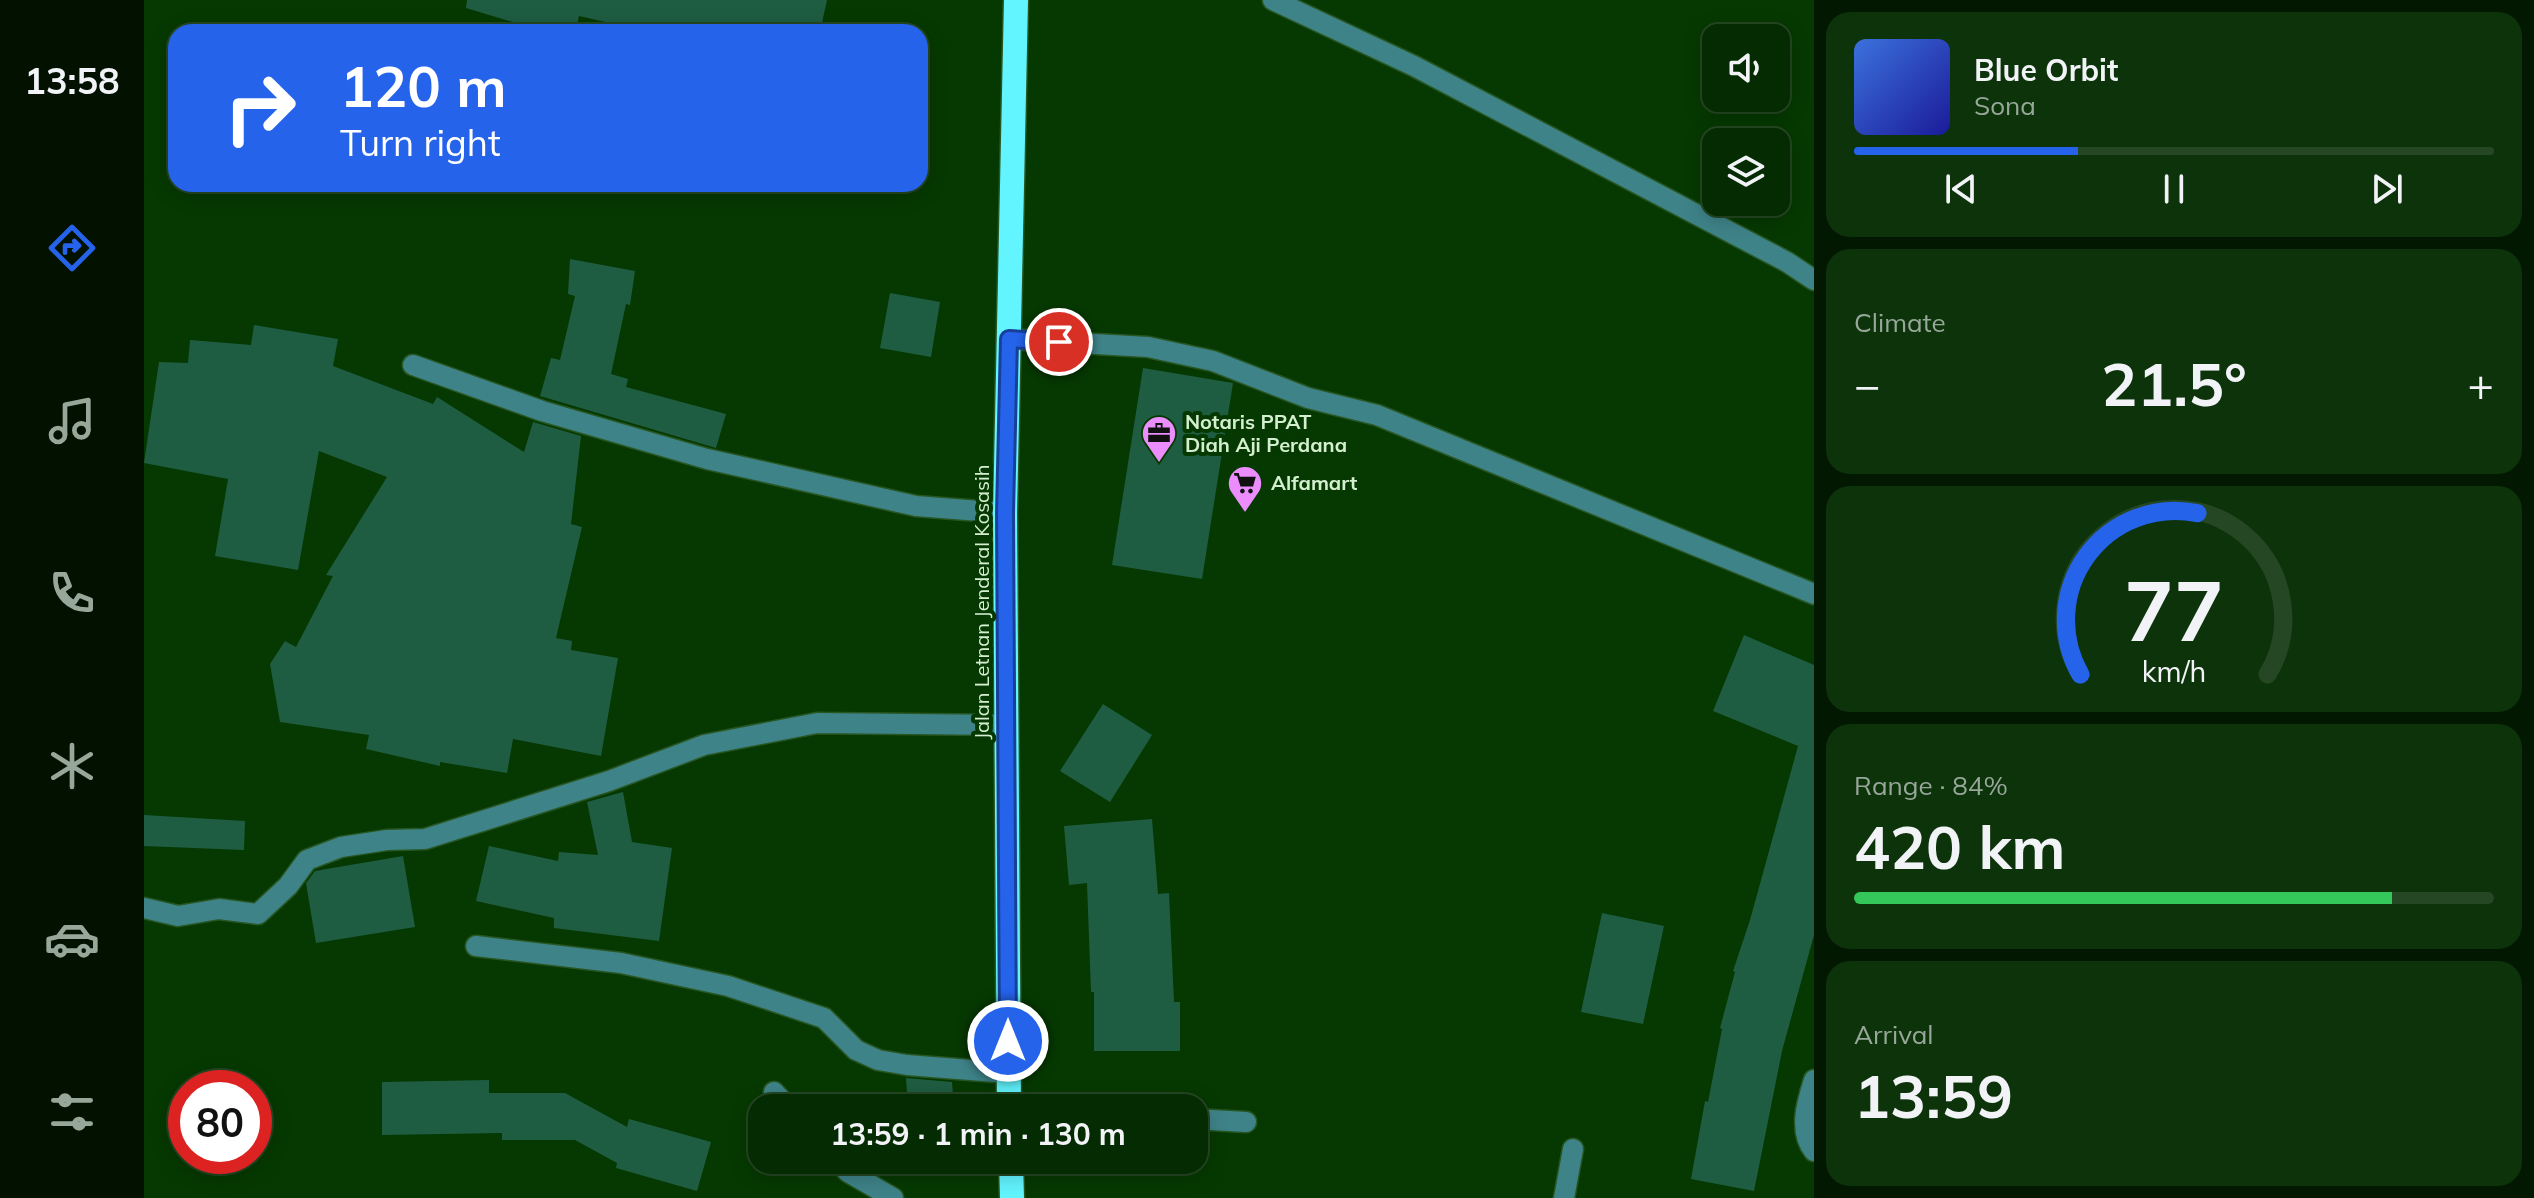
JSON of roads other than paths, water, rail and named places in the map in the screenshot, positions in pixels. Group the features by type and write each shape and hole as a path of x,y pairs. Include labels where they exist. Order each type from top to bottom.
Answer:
{"highway":[{"name":"Jalan Letnan Jenderal Kosasih","path":"1009,1094 1005,513 1016,0"},
{"path":"1011,1174 1012,1198"}],"street":[{"path":"1273,0 1414,66 1787,262 1814,280"},
{"path":"1009,339 1148,347 1213,361 1308,398 1377,415 1814,594"},
{"path":"413,365 542,411 707,459 916,506 1005,513"},
{"path":"144,908 178,916 219,909 258,914 288,886 307,860 341,847 387,840 425,839 609,781 704,745 817,723 1006,725"},
{"path":"476,946 621,963 707,981 824,1018 856,1050 878,1060 1008,1073"},
{"path":"1814,1080 1804,1124 1806,1138 1814,1151"},
{"path":"1208,1120 1246,1122"},
{"path":"1564,1198 1573,1149"},
{"path":"851,1174 893,1198"}],"place":[{"name":"Notaris PPAT Diah Aji Perdana","path":"1159,464"},
{"name":"Alfamart","path":"1245,514"}]}
